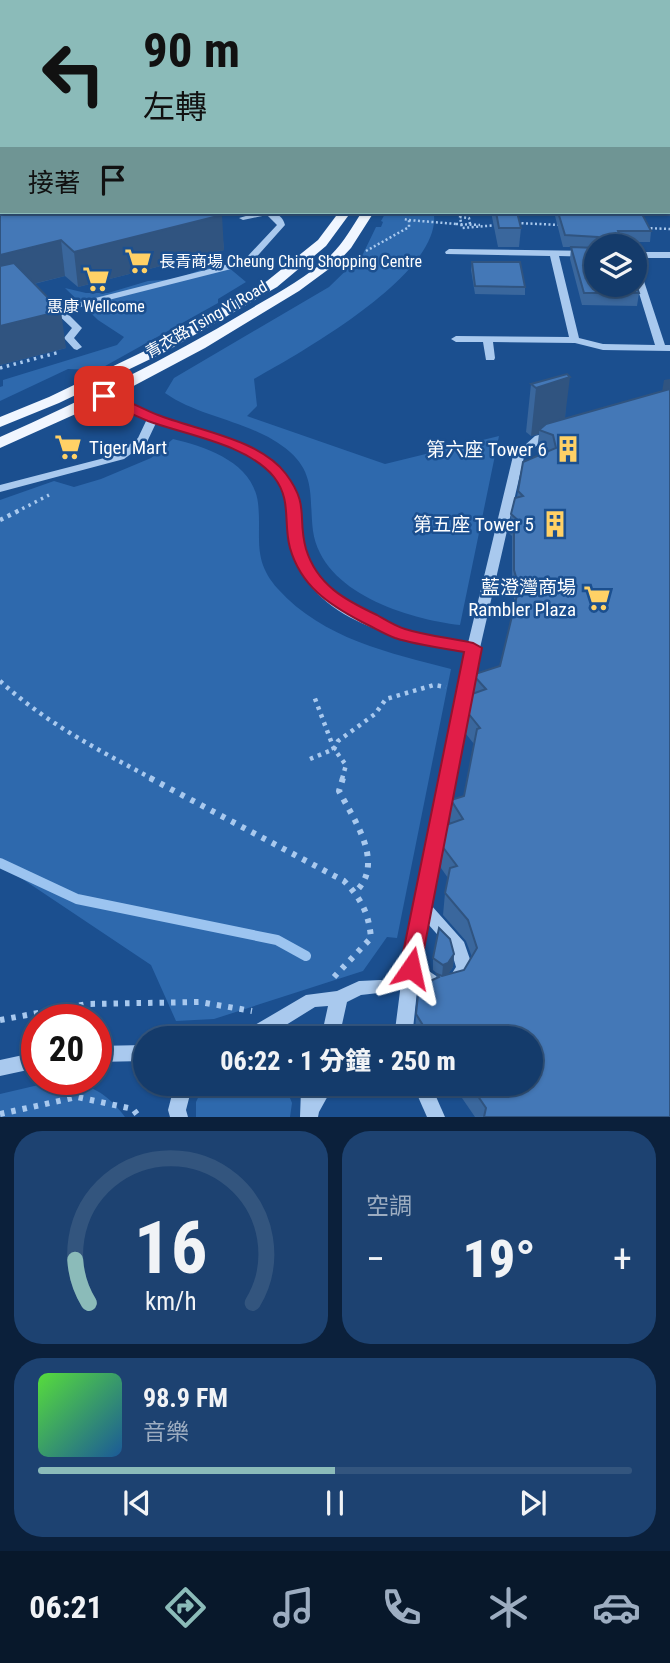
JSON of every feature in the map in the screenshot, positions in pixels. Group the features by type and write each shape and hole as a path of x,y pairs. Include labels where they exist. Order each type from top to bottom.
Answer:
{"main road":[{"name":"青衣路 Tsing Yi Road","path":"0,422 54,400 160,349 272,284 322,243 344,214"},
{"name":"青衣路 Tsing Yi Road","path":"0,443 104,396 200,345 307,279 347,245 367,214"}],"street":[{"path":"243,218 260,214"},
{"path":"59,310 249,260 281,225 271,214"},
{"path":"449,252 584,254"},
{"path":"554,254 575,340"},
{"path":"647,255 670,255"},
{"path":"456,339 575,340 603,347 666,348 647,297"},
{"path":"50,302 77,328 69,338 77,347"},
{"path":"488,339 489,358"},
{"path":"104,396 153,418 215,437 253,454 279,475 292,496 295,508 295,539 303,565 311,578 336,602 399,634 473,648"},
{"path":"0,489 120,457 143,440 153,418"},
{"path":"404,1026 411,968 473,648 519,475 519,456 539,438 565,431"},
{"path":"519,456 534,453 544,457"},
{"path":"411,968 440,988 455,984 465,968 458,947 423,906"},
{"path":"267,1026 312,1000 339,998 359,988 381,987"},
{"path":"333,1026 339,998"},
{"path":"112,1054 133,1053"},
{"path":"0,1068 21,1063"},
{"path":"179,1117 177,1110 181,1096"},
{"path":"310,1113 319,1096"},
{"path":"427,1096 436,1117"}],"path":[{"path":"470,225 469,218 460,218 462,228 496,225"},
{"path":"403,219 470,225 563,225"},
{"path":"366,251 382,245 409,227 412,220"},
{"path":"643,228 670,229"},
{"path":"0,368 77,347"},
{"path":"0,681 23,702 68,734 344,881 355,892 369,914 371,938 312,1000"},
{"path":"310,759 334,749 338,740 375,714 386,699 434,685 448,687"},
{"path":"314,696 334,749 346,765 339,791 365,846 370,863 370,876 363,887 355,892"},
{"path":"0,1020 87,1004 200,1002 281,1017"},
{"path":"0,1114 77,1097 133,1109 139,1117"}],"shaded area":[{"path":"385,214 452,214 434,215 430,238 415,262 392,286 333,332 254,379 257,406 247,416 385,464 499,436 460,625 393,609 350,586 332,571 320,553 313,531 308,479 290,452 261,433 195,409 165,393 174,378 329,287 363,254 376,227 381,227"},
{"path":"222,262 246,282 218,299 218,303 98,370 68,369 0,401 3,380 117,345 124,337 98,320 65,288 86,293 108,293 148,281 176,279"},
{"path":"173,439 213,452 238,467 247,477 258,503 259,548 264,568 278,589 296,606 336,632 359,642 451,669 397,938 387,937 363,971 214,1019 176,1021 151,965 0,864 0,500 54,481 74,487 101,479 151,458"},
{"path":"21,1089 21,1095 104,1095 125,1117 0,1117 0,1094"},
{"path":"199,1096 289,1096 292,1103 290,1117 196,1117"}],"building":[{"path":"0,214 222,215 74,252 61,240 0,255"},
{"path":"496,214 518,214 521,228 499,228"},
{"path":"559,214 642,214 651,231 618,231 619,234 584,234 584,236 565,235"},
{"path":"571,247 584,248 584,293"},
{"path":"472,262 520,262 525,287 475,286"},
{"path":"14,263 61,311 0,326 0,266"},
{"path":"567,374 570,377 536,388 531,384"},
{"path":"670,389 670,1117 484,1117 486,1108 478,1096 543,1096 543,1026 423,1026 416,1014 419,986 439,977 437,974 442,976 464,970 477,948 468,920 445,893 450,868 457,866 442,846 446,825 463,819 451,800 464,796 477,729 480,728 468,713 472,694 486,689 475,674 500,666 519,587 514,570 514,525 520,522 511,514 515,498 523,496 518,491 523,462 556,448 553,435 539,430 546,424"},
{"path":"439,928 450,939 454,954 448,963 443,965 433,958"}],"waterway":[{"path":"0,863 77,899 277,940 306,956"}],"place":[{"name":"長青商場 Cheung Ching Shopping Centre","path":"138,261"},
{"name":"惠康 Wellcome","path":"96,279"},
{"name":"Tiger Mart","path":"68,447"},
{"name":"第六座 Tower 6","path":"568,449"},
{"name":"第五座 Tower 5","path":"555,524"},
{"name":"藍澄灣商場 Rambler Plaza","path":"597,598"}],"route":[{"path":"104,396 153,418 237,446 267,463 287,485 292,496 295,508 295,539 303,565 311,578 336,602 399,634 473,648 411,968"}]}
